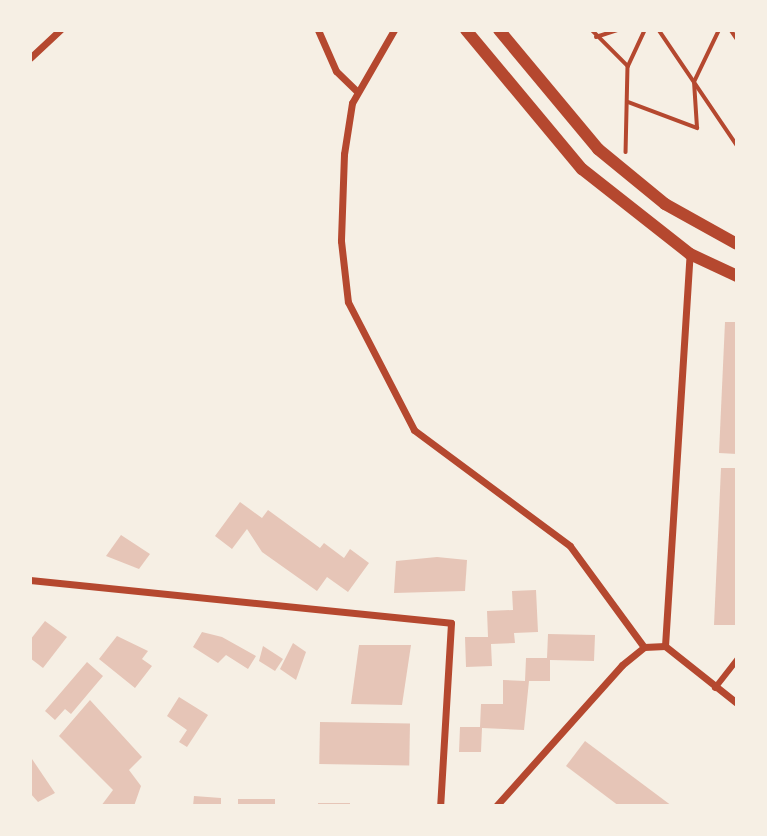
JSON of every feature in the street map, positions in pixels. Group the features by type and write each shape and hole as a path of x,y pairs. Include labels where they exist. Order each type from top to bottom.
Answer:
{"street":[{"path":"30,58 60,30"},
{"path":"318,30 336,71 358,92"},
{"path":"394,30 358,92 344,153 341,241 348,302 380,376 414,430 570,546 644,647"},
{"path":"466,30 549,136 664,235 690,254 737,276"},
{"path":"499,30 565,116 625,172 665,204 737,244"},
{"path":"664,646 690,254"},
{"path":"30,579 451,623 440,806"},
{"path":"496,806 644,647 664,646 715,689 737,703"},
{"path":"715,689 737,660"}],"path":[{"path":"592,30 596,37 628,66"},
{"path":"596,37 617,30"},
{"path":"625,172 628,66 645,30"},
{"path":"659,30 737,145"},
{"path":"628,102 697,128 694,82 719,30"},
{"path":"731,30 737,39"}],"building":[{"path":"725,322 737,322 737,454 719,453"},
{"path":"721,468 737,468 737,625 714,625"},
{"path":"240,502 262,518 268,510 320,548 324,543 344,558 350,549 369,563 348,592 327,577 317,591 262,552 247,529 232,549 215,536"},
{"path":"121,535 150,554 139,569 106,556"},
{"path":"437,557 467,560 465,591 394,593 396,561"},
{"path":"536,590 538,632 514,633 515,643 491,644 492,666 466,667 465,637 488,637 487,611 513,610 512,591"},
{"path":"45,621 67,637 43,668 30,658 30,640"},
{"path":"202,632 222,637 256,656 248,669 226,655 218,663 193,647"},
{"path":"548,634 595,635 594,661 550,660 550,681 529,681 524,730 482,728 481,752 459,752 460,727 480,727 481,704 503,704 503,680 525,681 526,658 547,658"},
{"path":"117,636 148,651 142,659 152,666 135,688 99,659"},
{"path":"293,643 306,652 296,680 280,669"},
{"path":"359,645 411,645 402,705 351,704"},
{"path":"263,646 283,659 275,671 259,661"},
{"path":"87,662 103,676 71,714 65,709 55,720 45,711"},
{"path":"179,697 208,715 187,747 179,742 187,730 167,716"},
{"path":"90,700 142,757 129,770 141,786 134,806 101,806 113,790 59,736"},
{"path":"320,722 410,724 409,766 319,764"},
{"path":"585,741 672,806 619,806 566,766"},
{"path":"30,756 55,793 38,802 30,793"},
{"path":"194,796 221,798 221,806 193,806"},
{"path":"238,799 275,799 275,806 238,806"},
{"path":"318,803 350,803 350,806 318,806"}]}
